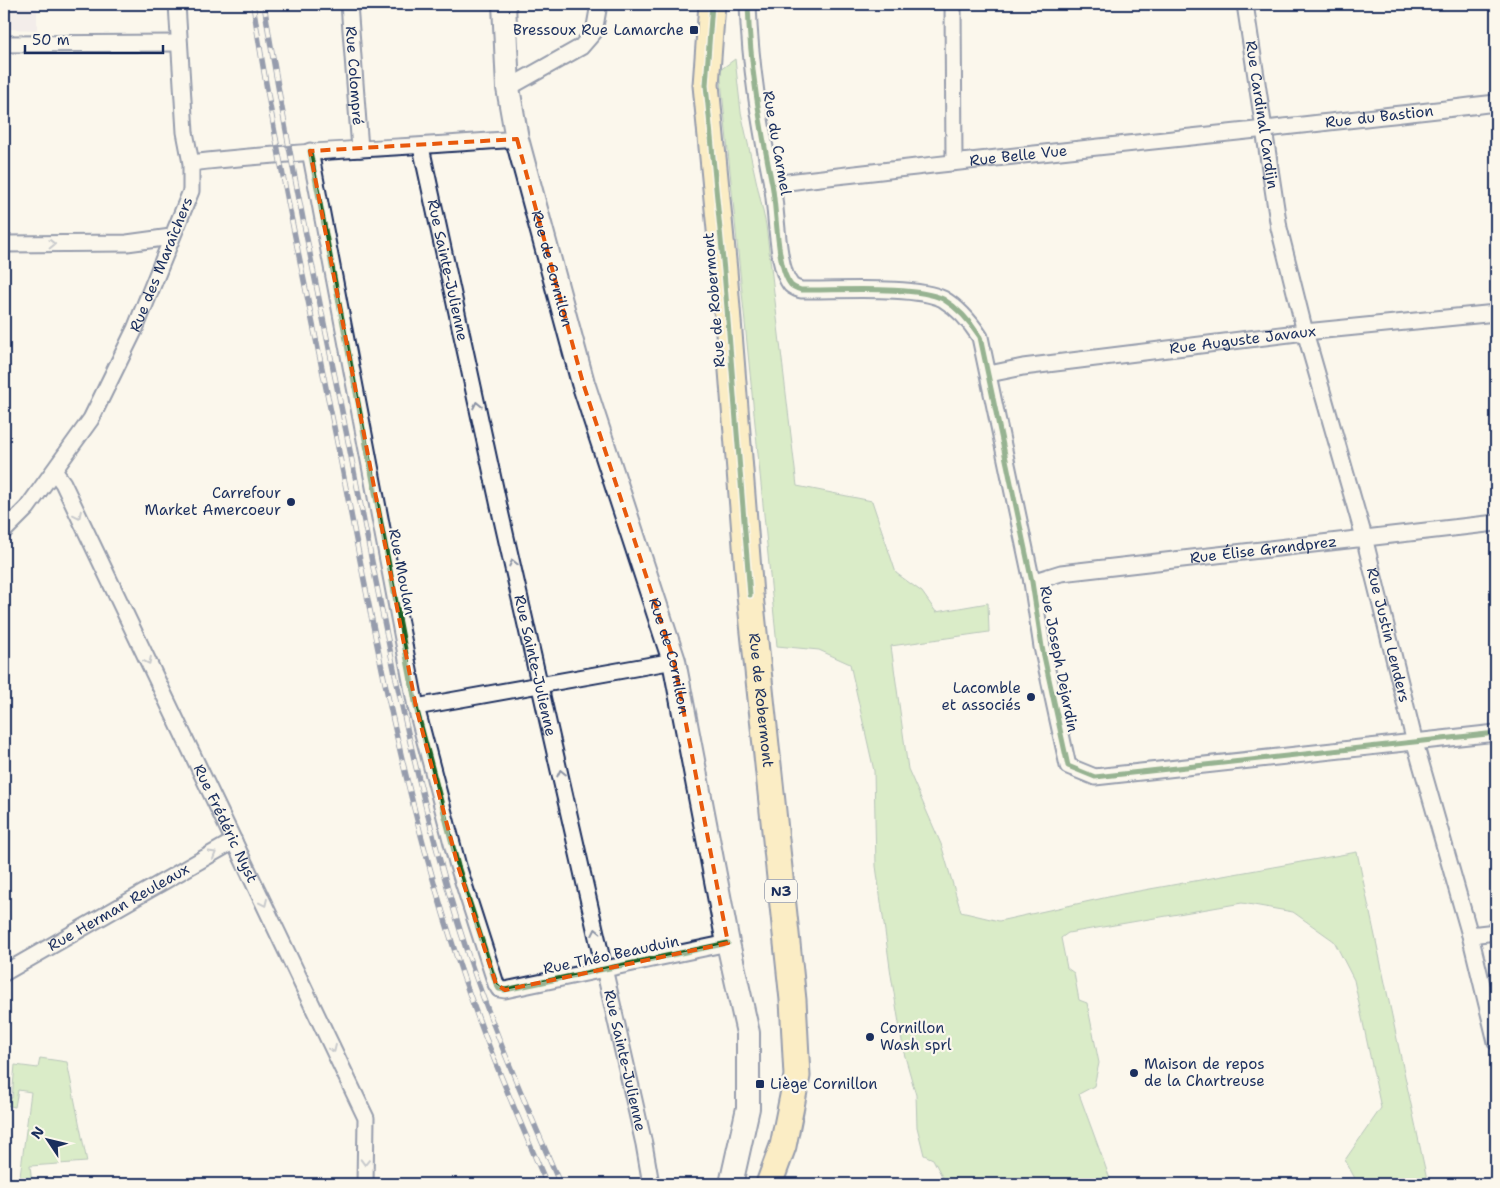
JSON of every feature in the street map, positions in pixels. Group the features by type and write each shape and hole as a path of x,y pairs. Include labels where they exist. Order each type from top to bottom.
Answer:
{"main road":[{"name":"Rue de Cornillon","path":"504,4 508,88 517,139 583,383 674,661 728,943 748,1033 748,1108 732,1184"},
{"name":"Rue de Robermont","path":"712,4 706,85 724,271 750,594 793,1000 797,1076 783,1146 769,1184"}],"street":[{"name":"Rue des Maraîchers","path":"4,531 18,518 55,472 92,419 135,329 191,191 191,163 185,132 177,4"},
{"name":"Rue Colompré","path":"350,4 360,149"},
{"path":"508,88 581,47 594,32 598,4"},
{"name":"Rue du Carmel","path":"748,4 750,59 767,166 772,184 782,261 791,284"},
{"path":"953,4 954,162"},
{"name":"Rue Cardinal Cardijn","path":"1245,4 1279,228"},
{"path":"4,44 179,44"},
{"name":"Rue du Bastion","path":"1263,131 1496,103"},
{"name":"Rue Belle Vue","path":"772,184 954,162 1263,131"},
{"path":"191,163 310,151 421,147 517,139"},
{"name":"Rue Sainte-Julienne","path":"421,147 500,511 541,683 644,1144 651,1184"},
{"name":"Rue Moulan","path":"310,151 416,707 458,866 499,989"},
{"name":"Rue Justin Lenders","path":"1279,228 1305,332 1364,538 1416,743 1470,935 1496,1042"},
{"path":"4,244 127,243 171,237"},
{"name":"Rue Joseph Dejardin","path":"791,284 801,290 921,293 942,299 972,324 980,337 1032,582 1042,647 1068,766 1095,777 1496,733"},
{"name":"Rue Auguste Javaux","path":"989,374 1023,367 1305,332 1496,313"},
{"name":"Rue Frédéric Nyst","path":"55,472 63,483 366,1118 365,1184"},
{"name":"Rue Élise Grandprez","path":"1032,582 1061,573 1496,523"},
{"path":"416,707 541,683 674,661"},
{"name":"Rue Herman Reuleaux","path":"4,974 234,841"},
{"path":"1470,935 1496,932"},
{"name":"Rue Théo Beauduin","path":"499,989 604,970 728,943"}],"highlighted area":[{"path":"517,139 583,383 674,661 728,943 505,990 496,984 458,866 416,707 310,151"}],"shaded area":[{"path":"4,4 37,4 37,30 4,29"}],"green space":[{"path":"735,59 741,112 766,225 797,486 872,501 896,573 922,592 936,612 988,603 989,632 891,646 908,769 941,844 961,912 999,921 1122,894 1357,852 1428,1184 1358,1184 1345,1160 1381,1108 1354,980 1334,941 1293,912 1242,903 1068,933 1061,938 1067,968 1074,973 1079,1000 1087,1003 1099,1063 1094,1086 1079,1094 1112,1184 946,1184 933,1159 924,1155 917,1127 916,1095 904,1053 891,975 876,866 874,771 850,664 819,650 777,646 720,70"},
{"path":"40,1058 67,1062 87,1162 30,1166 32,1184 4,1184 4,1177 17,1179 20,1176 31,1092 18,1090 15,1107 6,1105 8,1098 12,1098 15,1065 38,1068"}],"railway":[{"path":"253,4 281,167 400,752 432,877 461,970 508,1093 547,1184"},
{"path":"264,4 282,111 313,271 397,684 426,809 461,933 483,997 560,1184"}],"cycle path":[{"path":"712,4 706,85 724,271 750,595"},
{"path":"748,4 753,72 774,195 780,252 782,265 791,285 801,290 894,290 930,295 943,299 959,311 980,337 1032,582 1042,647 1068,766 1095,777 1496,733"},
{"path":"310,151 416,707 458,866 496,984 499,989 505,990 728,943"}],"place":[{"name":"Bressoux Rue Lamarche","path":"694,30"},
{"name":"Carrefour Market Amercoeur","path":"291,502"},
{"name":"Lacomble et associés","path":"1031,697"},
{"name":"Cornillon Wash sprl","path":"870,1037"},
{"name":"Maison de repos de la Chartreuse","path":"1134,1073"},
{"name":"Liège Cornillon","path":"760,1084"}]}
